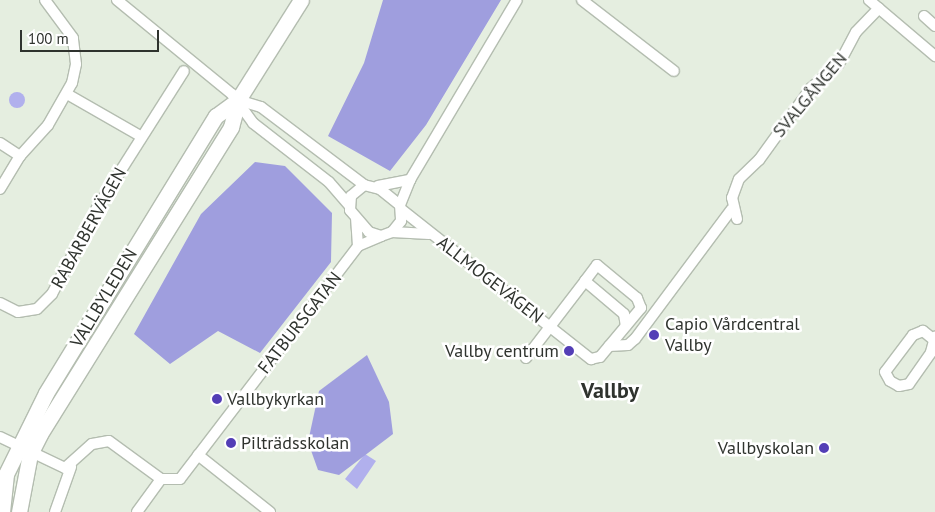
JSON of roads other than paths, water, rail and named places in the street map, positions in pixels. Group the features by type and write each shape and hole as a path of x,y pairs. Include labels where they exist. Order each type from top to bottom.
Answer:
{"main road":[{"name":"VALLBYLEDEN","path":"20,512 30,454 106,323 232,127 238,100 301,0"},
{"name":"VALLBYLEDEN","path":"2,512 6,474 17,445 216,116 238,100"}],"street":[{"path":"117,0 238,100 254,123 325,178 349,205 356,219 369,232 381,236 392,232 410,180 516,0"},
{"path":"582,0 674,71"},
{"path":"869,0 935,56"},
{"path":"0,188 20,156 67,94 76,64 73,38 51,2"},
{"name":"SVALGÅNGEN","path":"609,346 628,345 635,339 723,227 732,209 739,179 759,160 811,88 839,64 856,32 879,8"},
{"path":"924,16 935,26"},
{"name":"RABARBERVÄGEN","path":"0,303 18,312 37,309 52,294 142,137 184,71"},
{"path":"67,94 142,137"},
{"path":"238,100 261,107 401,208"},
{"path":"0,144 20,156"},
{"path":"349,205 355,190 368,185 410,180"},
{"name":"ALLMOGEVÄGEN","path":"401,208 430,234 591,358 600,356 609,346"},
{"path":"732,209 736,220"},
{"path":"356,219 358,246"},
{"name":"ALLMOGEVÄGEN","path":"392,232 430,234"},
{"name":"FATBURSGATAN","path":"161,479 180,479 358,246 381,236"},
{"path":"526,358 597,265 637,298 641,308 609,346"},
{"path":"585,281 624,314 626,326"},
{"path":"923,331 934,338 931,352 909,384 899,386 890,380 885,372 913,335 923,331"},
{"path":"0,436 30,454 71,467"},
{"path":"55,512 71,467 92,444 109,441 161,479 136,512"},
{"path":"198,455 270,512"}],"place":[{"name":"Capio Vårdcentral Vallby","path":"654,335"},
{"name":"Vallby centrum","path":"569,351"},
{"name":"Vallbykyrkan","path":"217,399"},
{"name":"Pilträdsskolan","path":"231,443"},
{"name":"Vallbyskolan","path":"824,448"}],"district":[{"name":"Vallby","path":"610,391"}]}
